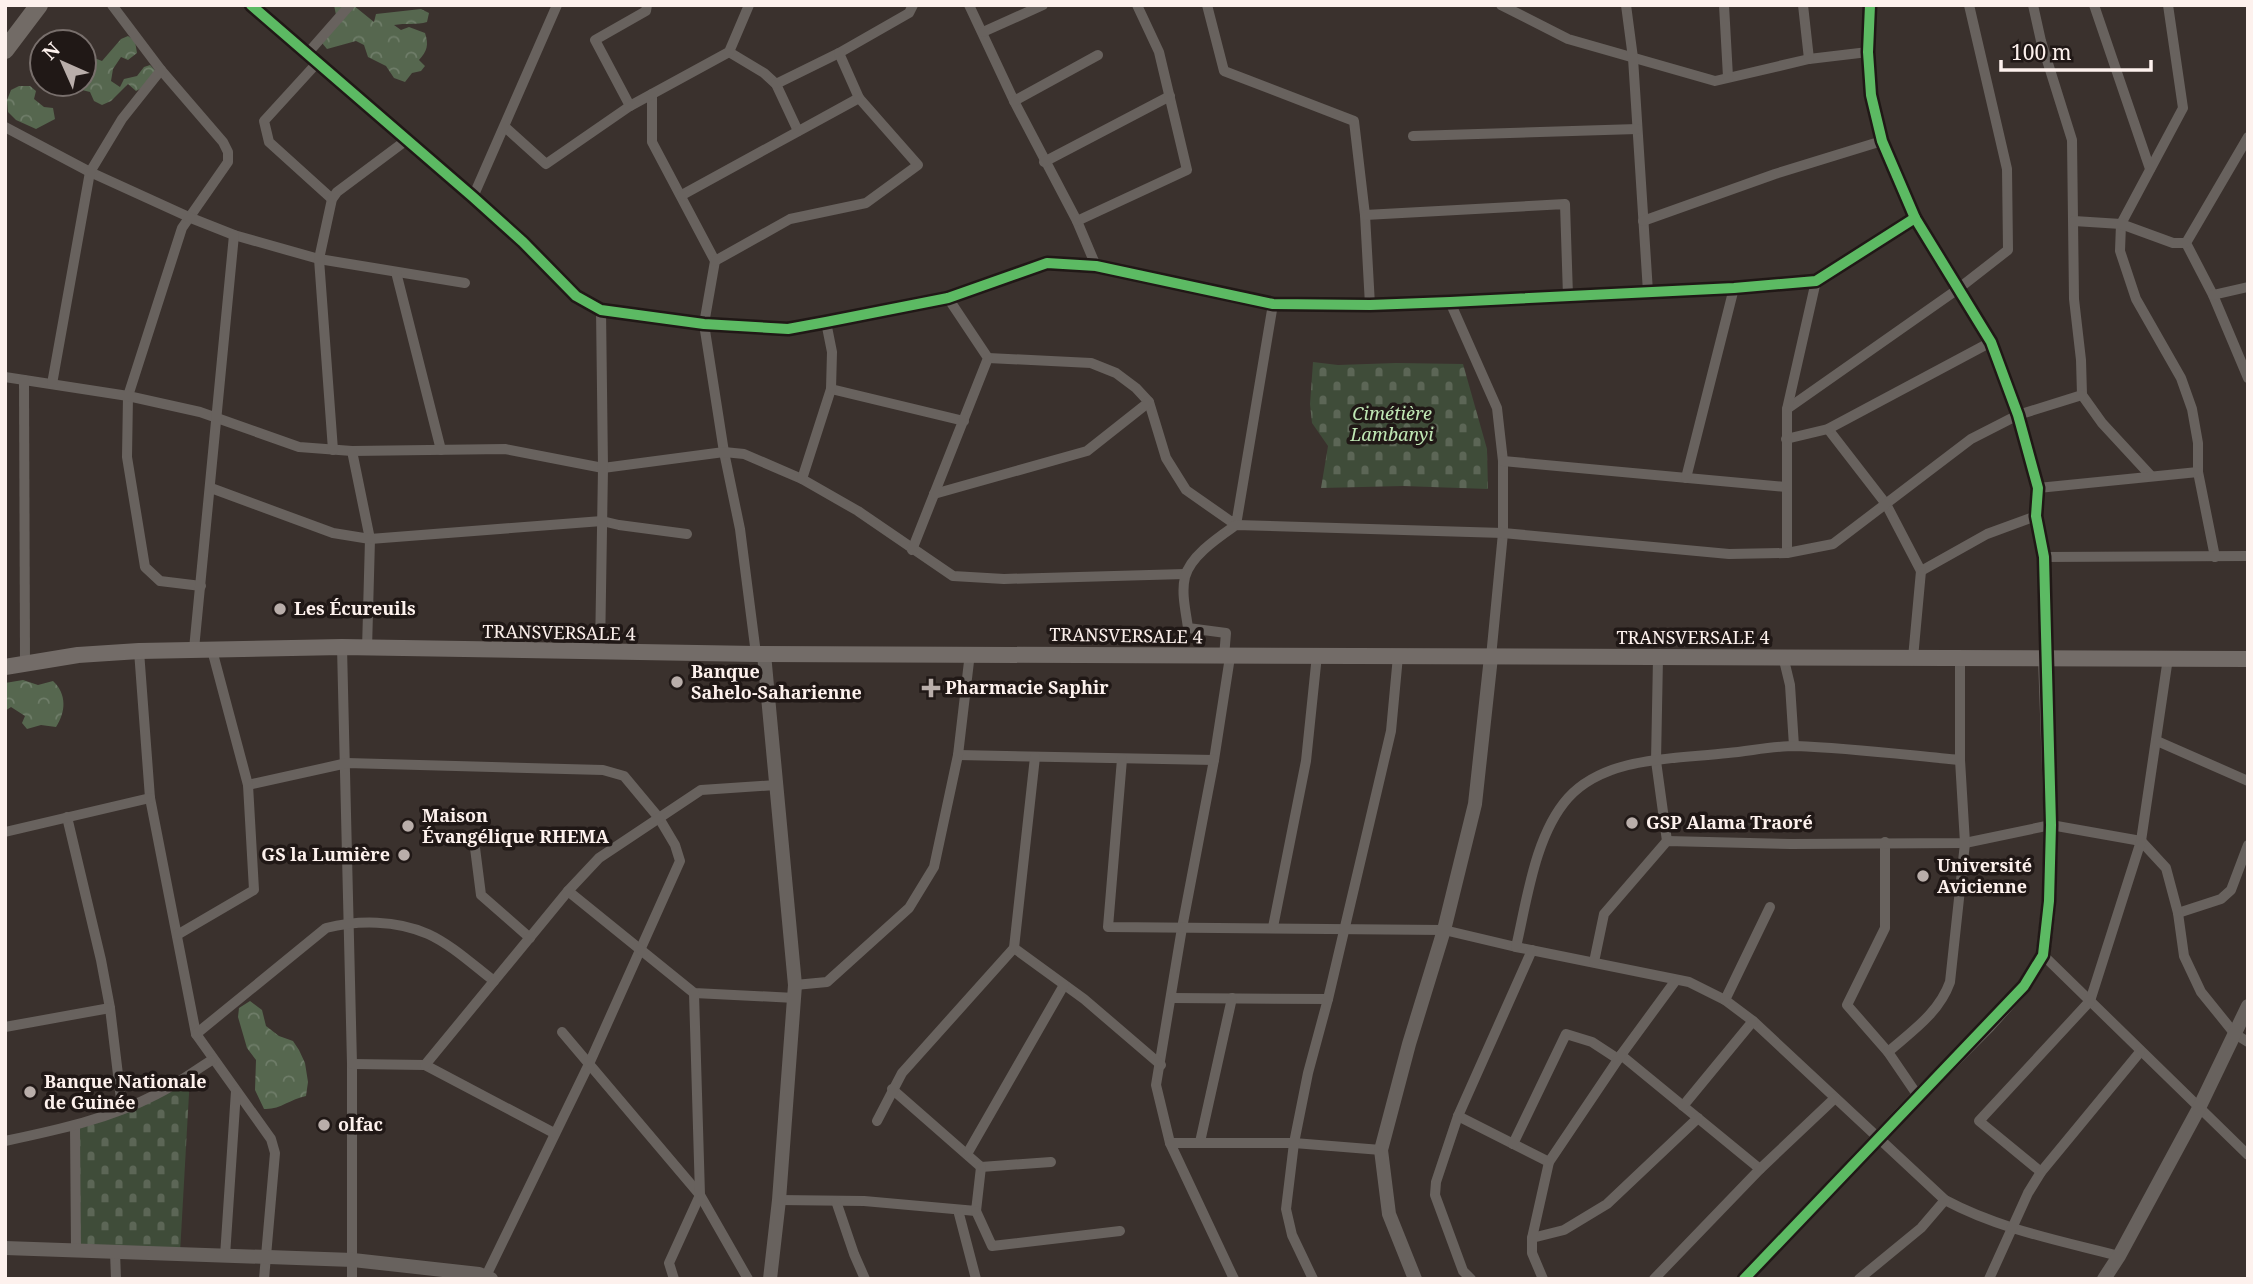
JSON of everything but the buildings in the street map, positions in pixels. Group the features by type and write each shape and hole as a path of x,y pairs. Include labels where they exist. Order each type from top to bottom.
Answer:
{"main road":[{"path":"5,50 39,5"},
{"name":"TRANSVERSALE 4","path":"5,667 139,651 342,647 600,653 970,653 1227,657 2248,659"}],"street":[{"path":"112,5 162,71 223,142 228,152 228,162 182,228 128,396 127,457 145,567 160,581 201,586"},
{"path":"251,5 473,197 523,242 576,296 601,310 704,324 788,329 948,298 1047,263 1096,266 1273,304 1451,302 1734,288 1816,281 1916,218"},
{"path":"307,54 350,5"},
{"path":"473,197 556,5"},
{"path":"630,106 595,40 646,11 647,5"},
{"path":"505,127 546,164 630,106 729,52 748,5"},
{"path":"776,84 839,53 909,13 913,5"},
{"path":"970,5 1044,162 1077,221 1096,266"},
{"path":"982,32 1043,5"},
{"path":"1077,221 1187,170 1159,51 1137,5"},
{"path":"1207,5 1224,71 1354,121 1366,215 1370,305"},
{"path":"1501,5 1568,39 1715,81 1809,59 1868,52"},
{"path":"1626,5 1633,58 1648,292"},
{"path":"1724,5 1728,78"},
{"path":"1803,5 1809,59"},
{"path":"1744,1279 2024,986 2043,955 2049,901 2051,825 2044,557 2036,516 2038,488 2018,415 1991,342 1916,218 1882,141 1871,95 1868,52 1870,5"},
{"path":"1787,409 1958,289 2008,250 2007,169 1969,5"},
{"path":"2033,5 2041,41 2072,140 2074,299 2082,395 2102,423 2151,476"},
{"path":"2094,5 2150,169"},
{"path":"2168,5 2183,108 2121,224 2120,251 2136,299 2181,378 2192,409 2198,443 2198,472 2215,557"},
{"path":"729,52 764,73 776,84 798,131"},
{"path":"715,261 790,219 866,203 918,165 859,98 839,53"},
{"path":"1014,101 1098,55"},
{"path":"317,63 264,121 269,142 332,199"},
{"path":"52,384 90,172 122,119 162,71"},
{"path":"652,94 652,142 715,261 704,324 760,654 776,785 795,991 779,1200 770,1279"},
{"path":"1044,162 1170,96"},
{"path":"682,195 859,98"},
{"path":"5,127 90,172 234,235 319,259 465,283"},
{"path":"1413,136 1637,130"},
{"path":"2186,243 2248,137"},
{"path":"333,450 319,259 332,199 337,192 408,139"},
{"path":"1643,221 1774,174 1882,141"},
{"path":"1366,215 1565,204 1568,296"},
{"path":"2074,221 2121,224 2173,243 2186,243"},
{"path":"194,649 234,235"},
{"path":"2186,243 2213,295 2248,378"},
{"path":"396,272 441,450"},
{"path":"1787,553 1787,409 1816,281"},
{"path":"2213,295 2248,287"},
{"path":"1686,478 1734,288"},
{"path":"948,298 988,358"},
{"path":"1415,1279 1389,1214 1381,1150 1409,1044 1444,930 1475,804 1503,533 1503,461 1497,408 1451,302"},
{"path":"1234,1279 1170,1143 1156,1085 1214,760 1227,657 1226,633 1188,628 1185,574 1206,546 1236,526 1273,304"},
{"path":"600,653 603,467 601,310"},
{"path":"802,480 831,389 832,352 826,322"},
{"path":"1786,439 1828,429 1991,342"},
{"path":"988,358 1091,363 1116,373 1149,402 1166,458 1186,490 1236,526 1503,533 1729,554 1787,553 1833,544 1971,439 2018,415 2082,395"},
{"path":"912,550 988,358"},
{"path":"5,377 128,396 200,412 299,447 352,451 505,449 603,467 724,452 744,454 802,480 858,511 953,576 1004,579 1185,574"},
{"path":"24,380 25,663"},
{"path":"831,389 964,421"},
{"path":"934,494 1087,451 1149,402"},
{"path":"1828,429 1885,504 1921,571 1913,658"},
{"path":"352,451 370,539 367,649"},
{"path":"1503,461 1786,486"},
{"path":"2038,488 2198,472"},
{"path":"211,488 333,533 370,539 602,521 687,534"},
{"path":"1921,571 1987,534 2036,516"},
{"path":"2044,557 2248,556"},
{"path":"342,647 347,763 352,1064 352,1279"},
{"path":"177,935 254,890 248,785 212,650"},
{"path":"139,651 150,798 196,1034 271,1139 275,1153 264,1279"},
{"path":"568,891 694,993 795,991 827,982 909,908 934,867 958,755 970,653"},
{"path":"1273,928 1306,761 1317,656"},
{"path":"1313,1279 1292,1235 1286,1209 1294,1143 1308,1073 1345,930 1391,731 1398,656"},
{"path":"1783,656 1790,685 1794,746"},
{"path":"1594,962 1604,914 1667,841 1656,761 1658,658"},
{"path":"2041,1172 1979,1121 2090,1001 2141,841 2168,658"},
{"path":"1888,1052 1936,1010 1950,982 1965,843 1960,760 1960,659"},
{"path":"2157,741 2248,781"},
{"path":"1516,947 1532,873 1551,824 1568,799 1590,780 1620,767 1794,746 1960,760"},
{"path":"958,755 1214,760"},
{"path":"877,1121 902,1073 1014,948 1035,757"},
{"path":"1122,759 1108,927 1444,930 1689,982 1725,1000 1753,1021 1945,1200 1968,1212 2012,1228 2119,1256"},
{"path":"5,1248 353,1260 483,1277 589,1064 680,862 675,845 659,818 624,776 603,770 347,763 248,785"},
{"path":"425,1065 568,891 599,858 701,790 776,785"},
{"path":"5,832 150,798"},
{"path":"67,817 102,960 122,1108"},
{"path":"1667,841 1791,844 1965,843 2051,825 2141,841 2166,868 2178,913 2183,956 2201,992 2235,1034 2248,1042"},
{"path":"1885,842 1885,928 1847,1005 1888,1052 1918,1096"},
{"path":"2178,913 2221,899 2231,890 2248,845"},
{"path":"475,848 481,895 530,938"},
{"path":"1725,1000 1770,907"},
{"path":"196,1034 326,928 349,922 399,925 429,934 494,981"},
{"path":"1014,948 1084,999 1161,1065"},
{"path":"1471,1279 1463,1271 1435,1195 1436,1182 1458,1116 1532,950"},
{"path":"2043,955 2248,1155"},
{"path":"1543,1279 1532,1253 1532,1238 1549,1162 1619,1057 1676,979"},
{"path":"967,1154 1064,985"},
{"path":"674,1279 669,1264 701,1195 694,993"},
{"path":"1172,998 1328,999"},
{"path":"1200,1142 1232,998"},
{"path":"2104,1279 2199,1108 2248,1006"},
{"path":"5,1027 110,1008"},
{"path":"1683,1106 1753,1021"},
{"path":"562,1032 701,1195 748,1279"},
{"path":"1513,1144 1566,1034 1592,1042 1619,1057 1759,1169"},
{"path":"1989,1279 2041,1172 2140,1052"},
{"path":"5,1141 75,1127 156,1095 212,1060"},
{"path":"352,1064 425,1065 554,1133"},
{"path":"892,1089 981,1167 1051,1162"},
{"path":"225,1256 236,1091"},
{"path":"1654,1279 1759,1169 1835,1098"},
{"path":"1458,1116 1549,1162"},
{"path":"1532,1238 1564,1230 1607,1204 1698,1118"},
{"path":"75,1127 76,1251"},
{"path":"1170,1143 1294,1143 1381,1150"},
{"path":"981,1167 976,1211 992,1246 1120,1231"},
{"path":"779,1200 836,1201 976,1211"},
{"path":"1859,1279 1921,1228 1945,1200"},
{"path":"836,1201 865,1279"},
{"path":"958,1210 976,1279"},
{"path":"115,1252 116,1279"}],"green space":[{"path":"334,5 353,5 374,22 376,14 421,9 429,13 427,22 394,25 401,30 409,27 425,33 426,48 419,60 425,66 421,71 412,73 405,82 394,78 386,66 368,57 364,45 356,41 327,49 322,43 336,15"},
{"path":"128,36 135,41 137,53 128,60 121,57 113,69 111,81 120,87 124,79 137,76 144,67 150,65 156,71 144,87 136,91 128,84 111,101 102,105 93,98 98,98 98,59 102,61 121,39"},
{"path":"28,86 28,98 34,98 44,107 53,108 55,119 36,129 16,120 8,112 7,100 11,90"},
{"name":"Cimétière Lambanyi","path":"1313,362 1338,365 1463,364 1487,449 1488,489 1403,486 1321,488 1328,446 1312,423 1310,404"},
{"path":"23,680 38,685 53,681 58,686 64,703 56,727 41,725 27,729 22,723 25,716 11,707 5,711 5,683"},
{"path":"250,1001 262,1010 266,1026 279,1036 293,1041 299,1050 305,1063 308,1082 306,1096 275,1108 264,1109 255,1090 256,1060 247,1048 238,1017 239,1008"},
{"path":"190,1076 180,1253 76,1250 75,1127"}],"cycle path":[{"path":"251,5 473,197 523,242 576,296 601,310 704,324 788,329 948,298 1047,263 1096,266 1273,304 1450,302 1734,288 1816,281 1915,218"},
{"path":"1744,1279 2024,986 2043,955 2049,901 2051,825 2044,557 2036,516 2038,488 2018,415 1991,342 1915,218 1882,141 1871,95 1868,52 1870,5"}],"place":[{"name":"Les Écureuils","path":"280,609"},
{"name":"Banque Sahelo-Saharienne","path":"677,682"},
{"name":"Pharmacie Saphir","path":"931,688"},
{"name":"GSP Alama Traoré","path":"1632,823"},
{"name":"Maison Évangélique RHEMA","path":"408,826"},
{"name":"GS la Lumière","path":"404,855"},
{"name":"Université Avicienne","path":"1923,876"},
{"name":"Banque Nationale de Guinée","path":"30,1092"},
{"name":"olfac","path":"324,1125"}]}
